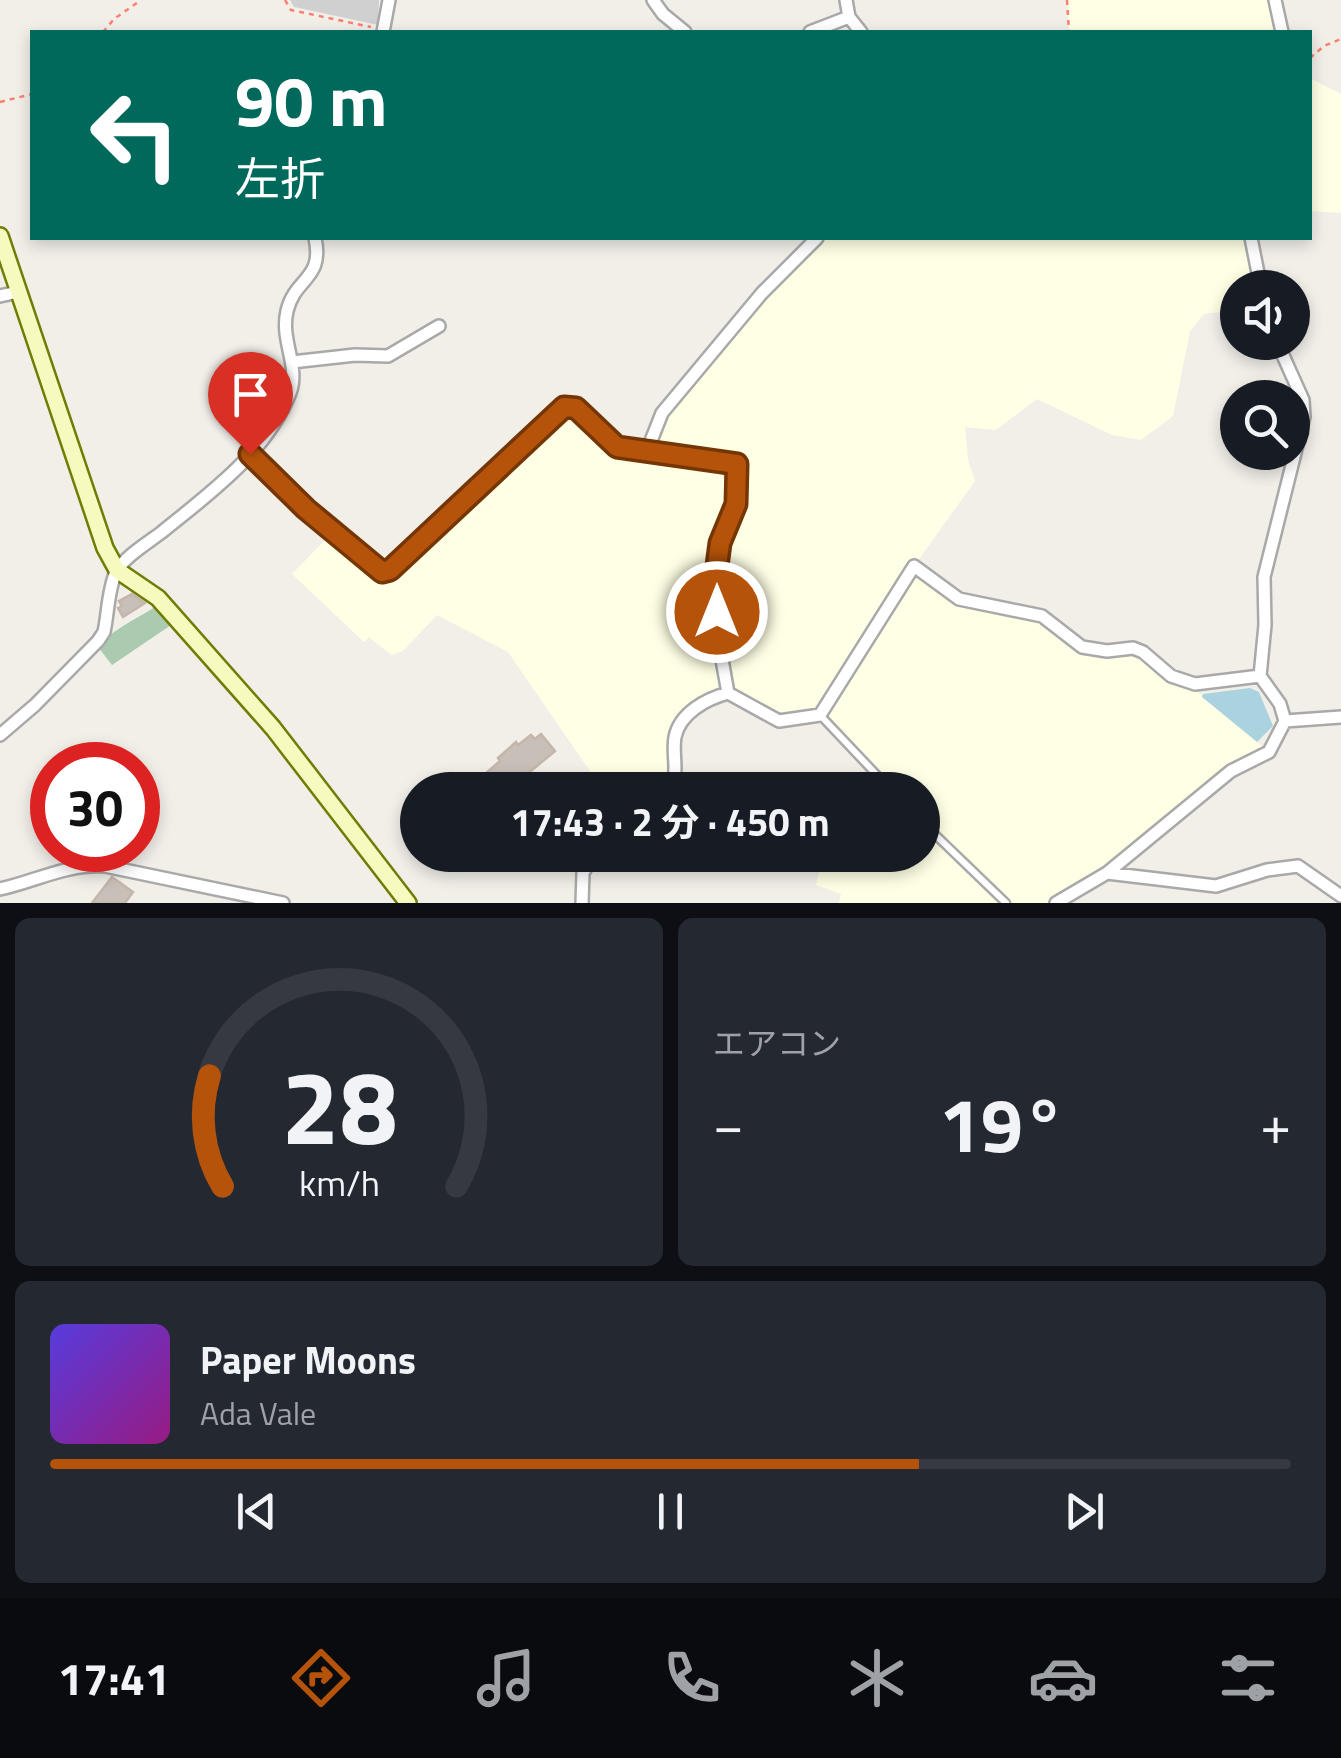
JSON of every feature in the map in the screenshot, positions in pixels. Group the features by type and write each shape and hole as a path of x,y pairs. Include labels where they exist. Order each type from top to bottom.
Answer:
{"street":[{"path":"384,30 389,0"},
{"path":"653,0 683,30"},
{"path":"846,0 849,17 859,30"},
{"path":"1275,0 1282,30"},
{"path":"815,30 849,17"},
{"path":"0,236 104,548 117,570 158,598 273,728 408,903"},
{"path":"0,735 35,705 104,632 117,570 231,476 279,416 292,388 292,362 283,325 290,299 319,258 314,240"},
{"path":"647,451 662,413 762,293 815,240"},
{"path":"1251,240 1257,270"},
{"path":"0,296 18,292"},
{"path":"292,362 355,354 388,356 439,326"},
{"path":"1056,903 1107,873 1231,772 1269,752 1285,721 1280,704 1260,676 1264,577 1304,416 1303,400 1285,360"},
{"path":"250,454 306,509 382,572 390,570 564,407 576,408 617,447 737,464 736,504 720,543 715,581 719,643 728,693"},
{"path":"676,772 676,736 681,720 712,698 728,693 780,721 820,715 914,566 959,599 1042,616 1082,647 1107,652 1132,648 1143,652 1171,676 1186,682 1260,676"},
{"path":"1285,721 1341,717"},
{"path":"0,890 84,865 105,866 232,899 282,903"},
{"path":"1107,873 1216,886 1267,870 1298,866 1341,896"},
{"path":"582,903 584,872"}],"lane":[{"path":"820,715 874,772"},
{"path":"940,839 1006,903"}],"path":[{"path":"105,30 114,18 141,0"},
{"path":"285,0 291,10 376,30"},
{"path":"1067,0 1069,30"},
{"path":"1312,56 1341,39"},
{"path":"0,102 30,94"}],"shaded area":[{"path":"290,0 379,0 378,25 294,7"},
{"path":"1067,0 1276,0 1282,30 1069,30"},
{"path":"1312,79 1341,94 1341,213 1312,211"},
{"path":"815,240 1251,240 1258,270 1220,270 1220,312 1204,314 1190,331 1173,416 1141,440 1112,435 1037,399 996,430 965,427 968,460 975,481 914,566 959,599 1042,616 1089,648 1133,648 1186,682 1269,752 1231,771 1107,873 1056,903 839,903 841,894 816,885 819,872 940,872 940,772 874,772 820,715 779,721 728,693 715,581 736,504 737,465 647,451 662,413"},
{"path":"565,409 573,409 613,452 717,468 729,487 730,503 713,548 711,583 711,629 724,680 675,723 673,772 591,772 508,652 437,615 403,651 391,655 369,637 364,642 292,574 329,536 382,580 394,573"},
{"path":"158,605 174,623 112,665 98,647"}],"water":[{"path":"1250,688 1259,692 1273,726 1257,742 1202,697"}],"building":[{"path":"132,594 145,603 123,617 119,601"},
{"path":"541,734 555,751 530,772 487,772 516,742 518,745 531,735 535,739"},
{"path":"112,877 133,892 125,903 92,903"}],"route":[{"path":"250,454 306,509 382,572 390,570 564,407 576,408 617,447 737,464 736,504 720,543 715,581 717,612"}]}
